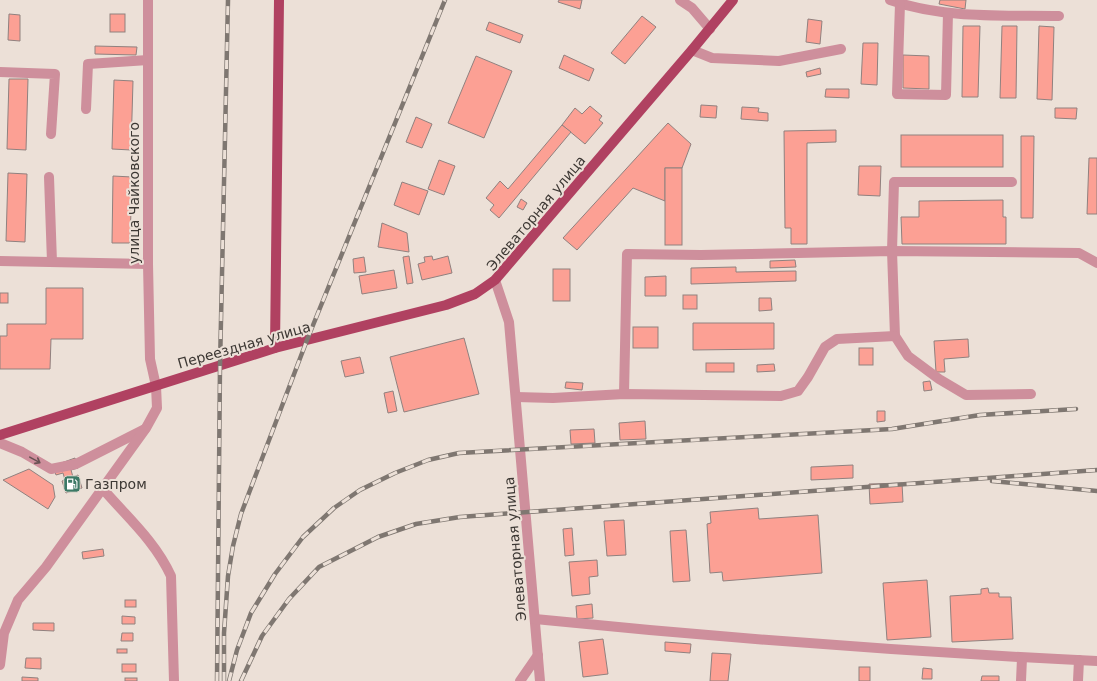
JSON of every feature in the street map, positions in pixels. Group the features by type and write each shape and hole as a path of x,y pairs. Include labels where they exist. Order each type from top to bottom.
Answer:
{"main road":[{"path":"275,348 279,0"},
{"name":"Элеваторная улица","path":"495,280 710,29 733,0"},
{"name":"Переездная улица","path":"0,435 275,348 446,304 475,294 495,280"}],"street":[{"name":"улица Чайковского","path":"0,665 4,633 18,600 46,567 146,428 157,408 156,386 150,359 148,264 148,0"},
{"path":"680,0 692,8 710,29"},
{"path":"890,0 900,4 948,14 1059,16"},
{"path":"900,4 897,94 946,95 948,14"},
{"path":"692,50 712,58 779,61 840,49"},
{"path":"86,109 88,64 148,60"},
{"path":"0,72 54,74 51,134"},
{"path":"49,177 52,262"},
{"path":"1012,182 894,182 892,251 895,336 908,356 938,379 966,395 1031,394"},
{"path":"624,394 627,254 701,255 892,251 1079,253 1097,263"},
{"path":"0,261 148,264"},
{"name":"Элеваторная улица","path":"495,280 510,322 540,681"},
{"path":"516,397 553,398 624,394 781,396 798,391 808,377 825,347 837,339 895,336"},
{"path":"0,443 22,452 51,469 76,464 146,428"},
{"path":"102,489 147,537 164,562 171,576 174,681"},
{"path":"535,619 645,630 1022,658 1097,661"},
{"path":"520,681 538,655"},
{"path":"1021,681 1022,658"},
{"path":"1078,681 1079,660"}],"building":[{"path":"559,0 582,0 580,9 558,2"},
{"path":"940,0 966,0 965,9 939,4"},
{"path":"9,14 20,15 20,41 8,40"},
{"path":"110,14 125,14 125,32 110,32"},
{"path":"642,16 656,27 625,64 611,53"},
{"path":"808,19 822,21 820,44 806,42"},
{"path":"489,22 523,35 520,43 486,30"},
{"path":"963,26 980,26 978,97 962,97"},
{"path":"1002,26 1017,26 1016,98 1000,98"},
{"path":"1039,26 1054,27 1052,100 1037,99"},
{"path":"863,43 878,43 877,85 861,84"},
{"path":"95,46 137,47 136,55 95,54"},
{"path":"564,55 594,69 589,81 559,68"},
{"path":"903,55 929,56 929,89 903,88"},
{"path":"476,56 512,71 484,138 448,123"},
{"path":"820,68 821,74 807,77 806,72"},
{"path":"9,79 28,79 26,150 7,149"},
{"path":"114,80 133,81 131,150 112,149"},
{"path":"826,89 849,89 849,98 825,97"},
{"path":"701,105 717,106 716,118 700,117"},
{"path":"590,106 602,116 599,120 603,123 585,144 562,125 575,108 582,114"},
{"path":"742,107 759,108 758,112 768,113 768,121 741,119"},
{"path":"1055,108 1077,108 1076,119 1055,118"},
{"path":"416,117 432,124 422,148 406,142"},
{"path":"668,123 691,144 682,168 665,168 665,201 633,188 577,250 563,238"},
{"path":"562,125 571,132 499,218 490,210 494,205 486,198 500,181 508,189"},
{"path":"836,130 836,142 807,143 807,244 791,244 791,228 785,228 784,131"},
{"path":"901,135 1003,135 1003,167 901,167"},
{"path":"1021,136 1034,136 1033,218 1021,218"},
{"path":"1089,158 1097,158 1097,214 1087,214"},
{"path":"439,160 455,166 444,195 428,189"},
{"path":"859,166 881,166 880,196 858,195"},
{"path":"665,168 682,168 682,245 665,245"},
{"path":"8,173 27,174 25,242 6,241"},
{"path":"113,176 132,177 130,243 112,243"},
{"path":"402,182 428,191 419,215 394,205"},
{"path":"521,199 527,203 523,210 517,207"},
{"path":"1003,200 1003,217 1006,217 1006,244 902,244 901,217 919,217 919,201"},
{"path":"382,223 407,233 409,252 378,247"},
{"path":"409,256 413,283 407,284 403,257"},
{"path":"432,256 433,260 448,256 452,273 422,280 418,264 425,262 424,257"},
{"path":"364,257 366,272 354,273 353,259"},
{"path":"795,260 796,267 770,268 770,261"},
{"path":"736,267 736,272 796,271 796,281 691,284 691,268"},
{"path":"553,269 570,269 570,301 553,301"},
{"path":"394,270 397,288 362,294 359,276"},
{"path":"666,276 666,296 645,296 645,277"},
{"path":"46,288 83,288 83,339 51,339 50,369 0,369 0,336 7,336 7,324 46,324"},
{"path":"0,293 8,293 8,303 0,303"},
{"path":"683,295 697,295 697,309 683,309"},
{"path":"759,298 771,298 772,310 759,311"},
{"path":"693,323 774,323 774,349 693,350"},
{"path":"633,327 658,327 658,348 633,348"},
{"path":"464,338 479,394 404,412 390,357"},
{"path":"968,339 969,357 944,359 945,372 936,372 934,341"},
{"path":"859,348 873,348 873,365 859,365"},
{"path":"360,357 364,373 345,377 341,361"},
{"path":"706,363 734,363 734,372 706,372"},
{"path":"774,364 775,371 757,372 757,365"},
{"path":"930,381 932,390 924,391 923,382"},
{"path":"566,382 583,383 582,390 565,388"},
{"path":"393,391 397,411 388,413 384,393"},
{"path":"877,411 885,411 885,421 877,422"},
{"path":"645,421 646,439 620,440 619,423"},
{"path":"594,429 595,443 571,444 570,430"},
{"path":"75,458 78,468 71,470 73,477 65,480 63,473 56,475 53,466"},
{"path":"853,465 853,478 811,480 811,467"},
{"path":"29,469 53,485 55,497 48,509 3,480"},
{"name":"Газпром","path":"78,475 82,488 66,493 62,481"},
{"path":"902,483 903,502 870,504 869,484"},
{"path":"758,508 759,519 818,515 822,573 723,581 722,572 710,573 707,524 711,523 710,512"},
{"path":"624,520 626,555 607,556 604,521"},
{"path":"572,528 574,555 565,556 563,529"},
{"path":"686,530 690,581 673,582 670,531"},
{"path":"103,549 104,556 83,559 82,552"},
{"path":"597,560 598,576 589,577 590,594 572,596 569,562"},
{"path":"927,580 931,637 887,640 883,583"},
{"path":"988,588 989,593 999,593 999,597 1011,597 1013,639 952,642 950,596 981,594 981,589"},
{"path":"125,600 136,600 136,607 125,607"},
{"path":"592,604 593,618 577,619 576,606"},
{"path":"122,616 135,617 135,624 122,624"},
{"path":"33,623 54,623 54,631 33,630"},
{"path":"122,633 133,633 133,641 121,641"},
{"path":"603,639 608,674 583,677 579,642"},
{"path":"665,642 691,644 690,653 665,651"},
{"path":"117,649 127,649 127,653 117,653"},
{"path":"712,653 731,654 728,681 710,681"},
{"path":"26,658 41,658 41,669 25,668"},
{"path":"122,664 136,664 136,672 122,672"},
{"path":"859,667 870,667 870,681 859,681"},
{"path":"923,668 932,669 932,679 922,679"},
{"path":"982,676 999,676 999,681 981,681"},
{"path":"22,677 38,678 38,681 22,681"},
{"path":"125,678 137,678 137,681 125,681"}],"railway":[{"path":"217,681 220,366 228,0"},
{"path":"224,681 224,633 228,576 233,546 241,514 307,340 445,0"},
{"path":"229,681 237,650 251,613 275,574 303,537 334,508 360,490 395,473 428,460 459,453 892,429 980,415 1076,409"},
{"path":"241,681 262,636 289,599 319,567 378,537 416,524 460,517 1097,470"},
{"path":"992,481 1097,491"}],"place":[{"name":"Газпром","path":"72,484"}]}
